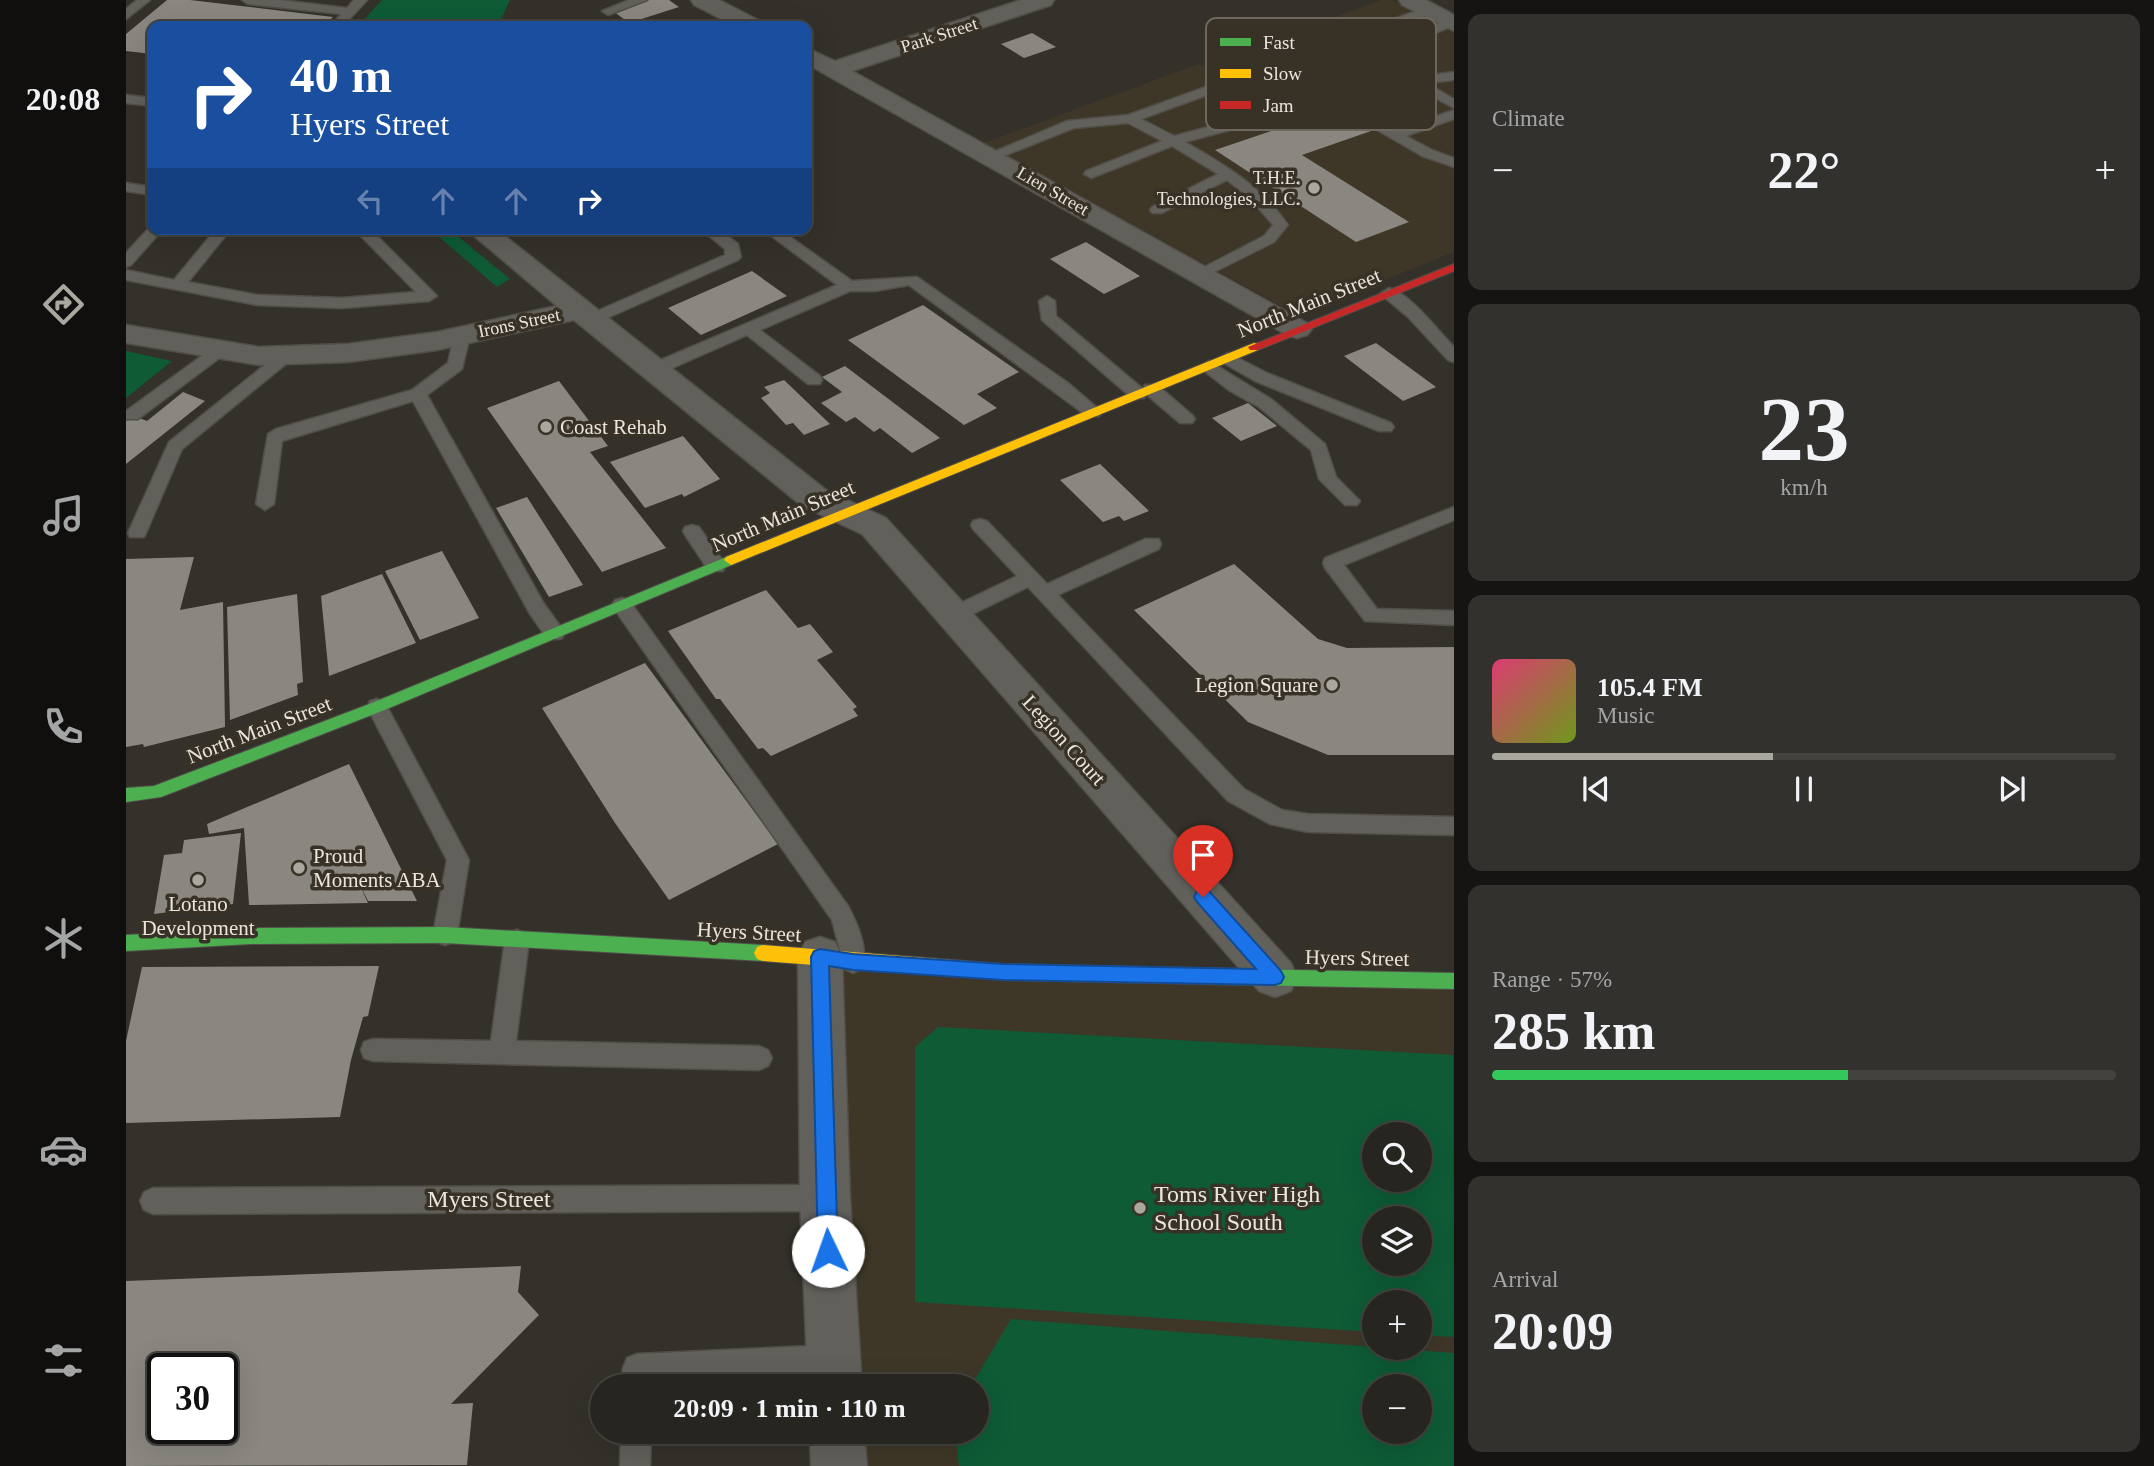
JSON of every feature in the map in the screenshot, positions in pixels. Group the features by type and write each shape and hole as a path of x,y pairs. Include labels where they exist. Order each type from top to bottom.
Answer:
{"main road":[{"name":"North Main Street","path":"126,795 155,792 377,707 845,512 1454,267"},
{"name":"Hyers Street","path":"126,943 251,936 445,934 1003,972 1454,981"}],"street":[{"path":"702,0 742,21"},
{"name":"Park Street","path":"834,69 1044,0"},
{"path":"1420,5 1452,23"},
{"name":"Lien Street","path":"812,58 1297,330"},
{"path":"486,235 587,314"},
{"name":"Irons Street","path":"126,334 259,356 288,355 391,348 587,314 814,498 845,512"},
{"name":"Legion Court","path":"845,512 874,526 1275,977"},
{"path":"834,1373 825,1198 836,959"},
{"path":"838,1444 839,1466"}],"lane":[{"path":"126,15 144,0"},
{"path":"248,0 351,12"},
{"path":"342,21 360,0"},
{"path":"608,11 641,0"},
{"path":"1387,18 1420,5"},
{"path":"1436,77 1454,76"},
{"path":"991,156 1072,124 1130,119 1206,89"},
{"path":"1436,94 1454,104"},
{"path":"126,99 147,101"},
{"path":"1436,120 1454,114"},
{"path":"1130,119 1173,141 1253,192 1274,211 1281,225 1269,239 1199,274"},
{"path":"1091,174 1173,141 1215,130"},
{"path":"1387,130 1427,153 1454,163"},
{"path":"1395,135 1409,130"},
{"path":"1157,209 1226,175"},
{"path":"126,187 147,190"},
{"path":"126,262 151,235"},
{"path":"177,286 219,235"},
{"path":"126,275 257,300 341,303 429,296 367,235"},
{"path":"587,314 733,257 733,247 716,235"},
{"path":"777,235 848,286"},
{"path":"655,369 848,286 874,286 912,280 1093,412"},
{"path":"1389,293 1414,314 1454,357"},
{"path":"1047,301 1048,317 1144,391 1186,419"},
{"path":"748,328 814,380"},
{"path":"265,504 274,438 282,433 418,394 456,365 462,336"},
{"path":"132,415 219,350"},
{"path":"136,533 175,446 288,355"},
{"path":"1228,358 1261,377 1385,427"},
{"path":"1209,366 1236,387 1265,403 1319,448 1328,479 1351,501"},
{"path":"418,394 537,609 555,633"},
{"path":"1454,513 1332,563 1372,616 1454,618"},
{"path":"980,525 1236,794 1255,807 1278,818 1308,823 1454,826"},
{"path":"692,531 716,566"},
{"path":"1045,593 1152,544"},
{"path":"953,614 1030,578"},
{"path":"622,606 840,913 846,925 836,959"},
{"path":"377,707 458,859 445,934"},
{"path":"502,1052 517,940"},
{"path":"373,1050 759,1058"},
{"name":"Myers Street","path":"153,1201 825,1198"},
{"path":"637,1374 637,1368 834,1373"},
{"path":"635,1466 636,1444"}],"shaded area":[{"path":"1381,0 1392,0 1427,18 1333,18"},
{"path":"1436,23 1454,32 1454,252 1312,309 1299,311 1285,308 984,143 1198,64 1206,65 1206,130 1436,130"},
{"name":"Toms River High School South","path":"820,956 1454,983 1454,1466 839,1466 838,1444 989,1444 989,1374 835,1374"}],"green space":[{"path":"382,0 510,0 500,21 363,21"},
{"path":"437,235 456,235 510,279 497,287"},
{"path":"126,351 172,361 126,398"},
{"path":"938,1027 1453,1055 1454,1337 1432,1336 1432,1290 1362,1290 1362,1331 915,1302 915,1047"},
{"path":"1011,1319 1362,1346 1362,1360 1432,1360 1432,1351 1454,1353 1454,1466 959,1466 956,1444 989,1444 989,1374 978,1374"}],"building":[{"path":"167,0 190,0 333,17 329,21 147,21 147,53 126,51 126,34"},
{"path":"649,0 669,0 679,7 635,21 626,21 613,11"},
{"path":"1032,33 1056,47 1024,58 1001,44"},
{"name":"T.H.E. Technologies, LLC.","path":"1274,130 1369,130 1302,155 1409,222 1356,242 1215,150"},
{"path":"1086,242 1140,276 1104,294 1050,259"},
{"path":"752,271 787,296 701,335 668,308"},
{"path":"923,305 1019,372 977,394 997,408 964,425 848,340"},
{"path":"1376,343 1436,387 1403,401 1344,356"},
{"path":"845,366 940,438 912,453 880,428 874,432 855,417 846,422 821,403 842,392 822,377"},
{"path":"784,380 830,424 804,435 793,423 786,425 761,398 770,393 764,387"},
{"path":"559,381 608,446 590,452 666,548 602,572 487,408"},
{"path":"183,392 205,401 126,464 126,413 147,421"},
{"path":"1248,403 1277,426 1241,441 1212,418"},
{"path":"683,436 720,479 684,497 682,494 645,508 610,462"},
{"path":"1100,464 1149,511 1124,521 1119,516 1103,522 1060,480"},
{"path":"527,497 583,585 549,597 496,508"},
{"path":"442,551 479,618 420,640 385,571"},
{"path":"194,557 180,610 223,602 225,727 144,747 143,744 126,747 126,559"},
{"name":"Legion Square","path":"1234,564 1318,639 1347,648 1454,647 1454,755 1328,755 1248,722 1134,610"},
{"path":"382,574 416,643 329,676 321,596"},
{"path":"766,590 798,628 810,624 833,652 817,660 857,707 853,709 858,716 771,756 763,748 758,749 720,699 716,699 668,631"},
{"path":"297,594 303,682 297,684 298,695 230,720 227,607"},
{"path":"645,663 778,844 669,900 615,823 542,708"},
{"name":"Proud Moments ABA","path":"349,764 417,901 368,901 357,879 368,903 249,905 244,828 209,834 207,824"},
{"name":"Lotano Development","path":"241,833 233,904 154,914 164,855 182,853 184,840"},
{"path":"379,966 368,1016 363,1017 351,1060 340,1117 126,1123 126,1041 142,967"},
{"path":"521,1266 518,1292 539,1315 451,1404 473,1403 467,1465 126,1466 126,1281"}],"traffic: fast":[{"path":"126,795 155,792 377,707 731,560"},
{"path":"126,943 251,936 445,935 763,953"},
{"path":"1249,977 1454,981"}],"traffic: slow":[{"path":"731,560 1254,347"},
{"path":"763,953 1003,972 1249,977"}],"traffic: jam":[{"path":"1254,347 1454,267"}],"place":[{"name":"T.H.E. Technologies, LLC.","path":"1314,188"},
{"name":"Coast Rehab","path":"546,427"},
{"name":"Legion Square","path":"1332,685"},
{"name":"Proud Moments ABA","path":"299,868"},
{"name":"Lotano Development","path":"198,880"},
{"name":"Toms River High School South","path":"1140,1208"}],"route":[{"path":"828,1251 820,957 853,962 1003,972 1275,977 1203,897"}]}
